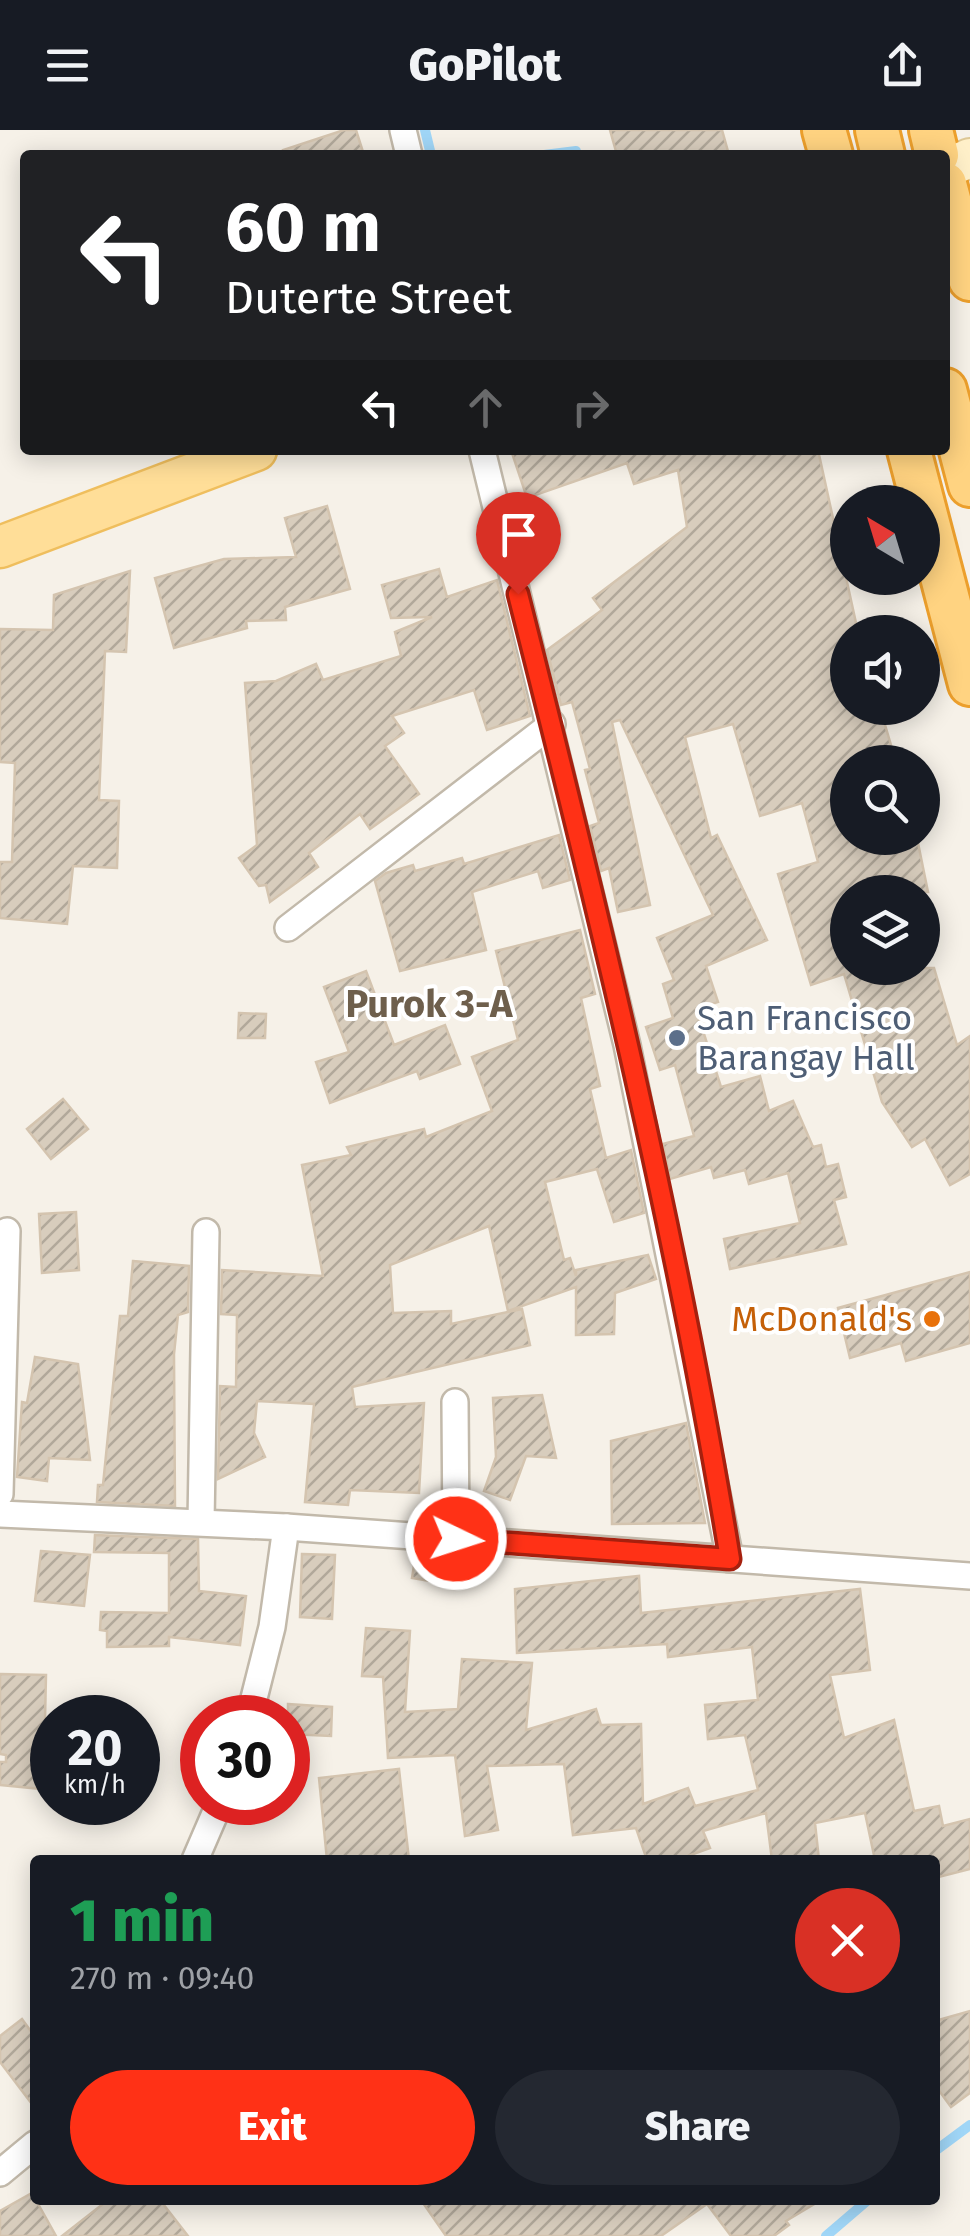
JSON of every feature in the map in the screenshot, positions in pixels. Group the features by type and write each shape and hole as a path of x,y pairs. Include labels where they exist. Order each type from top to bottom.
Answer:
{"highway":[{"path":"950,203 970,279"},
{"path":"950,409 970,485"},
{"path":"910,455 970,684"}],"main road":[{"path":"0,547 243,455"}],"street":[{"path":"483,455 552,724 664,1215 730,1559"},
{"path":"288,928 552,724"},
{"path":"0,1494 7,1231"},
{"path":"202,1522 206,1232"},
{"path":"455,1402 456,1539"},
{"path":"0,1514 286,1527 970,1576"},
{"path":"255,1695 272,1628 286,1527"},
{"path":"197,1855 210,1825"},
{"path":"0,2173 30,2148"}],"building":[{"path":"344,130 356,130 362,150 283,150"},
{"path":"610,130 722,130 728,150 616,150"},
{"path":"513,455 819,455 830,505 830,595 850,595 854,615 830,615 830,725 885,725 891,745 830,745 830,855 920,855 925,875 830,875 830,979 811,985 778,874 818,862 802,803 760,816 733,724 685,737 711,838 717,835 767,940 706,966 718,1002 696,1009 721,1087 760,1076 769,1111 793,1101 813,1147 821,1145 826,1167 838,1164 846,1197 834,1200 846,1244 730,1269 724,1239 800,1223 788,1173 749,1184 745,1170 714,1178 711,1167 670,1179 663,1144 694,1136 675,1065 660,1070 646,1027 673,1018 663,984 674,980 657,938 713,915 620,720 612,722 650,905 618,912 609,868 601,871 590,826 599,823 572,702 561,705 547,650 602,610 593,598 687,527 678,470 634,484 627,463 527,498"},
{"path":"327,506 350,589 285,607 286,620 246,621 247,628 174,648 155,578 224,559 296,557 285,518"},
{"path":"439,569 447,597 497,580 530,716 487,730 474,690 392,716 404,733 385,746 419,794 370,829 360,814 309,853 318,867 270,902 266,885 259,886 239,858 257,845 245,683 276,681 316,664 323,680 401,656 395,632 432,617 391,618 382,585"},
{"path":"130,571 126,652 105,651 99,800 119,801 117,868 73,866 67,924 0,918 0,862 12,862 15,763 0,762 0,629 53,630 54,595"},
{"path":"559,835 570,880 543,888 538,871 472,892 486,950 400,971 375,881 386,873 413,865 415,871 462,858 464,864"},
{"path":"580,930 595,994 581,998 600,1086 590,1089 606,1158 631,1150 644,1213 614,1222 597,1169 545,1182 564,1260 570,1258 576,1276 576,1270 648,1255 656,1279 615,1293 614,1334 576,1335 576,1287 508,1311 489,1226 390,1265 393,1313 451,1311 451,1324 522,1309 530,1345 352,1387 355,1407 424,1403 419,1493 350,1490 348,1505 305,1502 314,1404 257,1401 254,1433 265,1457 218,1479 220,1386 236,1387 237,1315 221,1314 222,1270 323,1276 302,1165 351,1155 347,1147 424,1129 426,1137 492,1111 472,1057 518,1040 496,951"},
{"path":"366,971 394,1045 445,1025 460,1064 420,1079 417,1071 330,1103 316,1062 349,1052 324,987"},
{"path":"847,985 939,985 957,1045 970,1036 970,1174 950,1185 925,1139 912,1147 882,1102"},
{"path":"239,1013 266,1014 265,1038 238,1038"},
{"path":"63,1099 88,1129 51,1159 27,1129"},
{"path":"76,1212 79,1270 42,1273 39,1214"},
{"path":"133,1261 189,1266 188,1312 178,1315 174,1354 175,1506 97,1502 98,1485 103,1485 120,1316 128,1316"},
{"name":"McDonald's","path":"970,1272 970,1343 906,1361 901,1343 850,1358 838,1308"},
{"path":"35,1357 78,1364 90,1460 49,1458 47,1481 17,1477 22,1402 27,1403"},
{"path":"542,1395 556,1458 526,1456 510,1500 484,1491 496,1457 493,1398"},
{"path":"686,1423 705,1523 612,1524 611,1441"},
{"path":"95,1535 198,1539 199,1591 246,1596 240,1645 169,1637 169,1646 107,1647 107,1631 100,1630 101,1612 169,1613 169,1553 94,1552"},
{"path":"41,1551 90,1555 84,1606 35,1601"},
{"path":"416,1553 440,1556 436,1582 412,1578"},
{"path":"302,1554 335,1555 332,1619 300,1617"},
{"path":"639,1576 641,1613 860,1589 870,1670 830,1675 844,1738 894,1720 914,1811 939,1806 943,1826 970,1819 970,1869 940,1877 940,1855 874,1855 865,1813 815,1823 818,1855 771,1855 766,1813 703,1831 710,1848 691,1855 645,1855 636,1828 573,1835 564,1764 487,1766 498,1830 465,1836 455,1755 388,1758 383,1677 362,1676 366,1628 410,1631 405,1712 458,1709 462,1659 532,1663 526,1730 596,1709 601,1725 641,1724 643,1804 688,1788 695,1806 758,1790 745,1735 708,1739 705,1705 758,1700 752,1647 668,1657 667,1644 517,1653 515,1589"},
{"path":"0,1674 46,1675 46,1695 30,1695 30,1788 0,1785 0,1762 6,1762 6,1755 0,1754"},
{"path":"310,1706 332,1707 331,1736 310,1735"},
{"path":"399,1769 408,1855 327,1855 319,1778"},
{"path":"970,2011 970,2093 951,2107 940,2092 940,2020"},
{"path":"22,2019 30,2030 30,2101 0,2062 0,2036"},
{"path":"30,2194 30,2205 39,2205 56,2236 0,2236 0,2211"},
{"path":"102,2205 164,2205 188,2236 62,2236"},
{"path":"424,2205 706,2205 661,2236 446,2236"},
{"path":"708,2205 813,2205 786,2221 789,2225 774,2236 731,2236"}],"waterway":[{"path":"425,130 430,150"},
{"path":"940,2147 970,2125"},
{"path":"826,2236 862,2205"}],"place":[{"name":"San Francisco Barangay Hall","path":"677,1038"},
{"name":"McDonald's","path":"932,1319"}],"district":[{"name":"Purok 3-A","path":"429,1004"}],"route":[{"path":"456,1539 730,1559 664,1215 591,885 518,594"}]}
